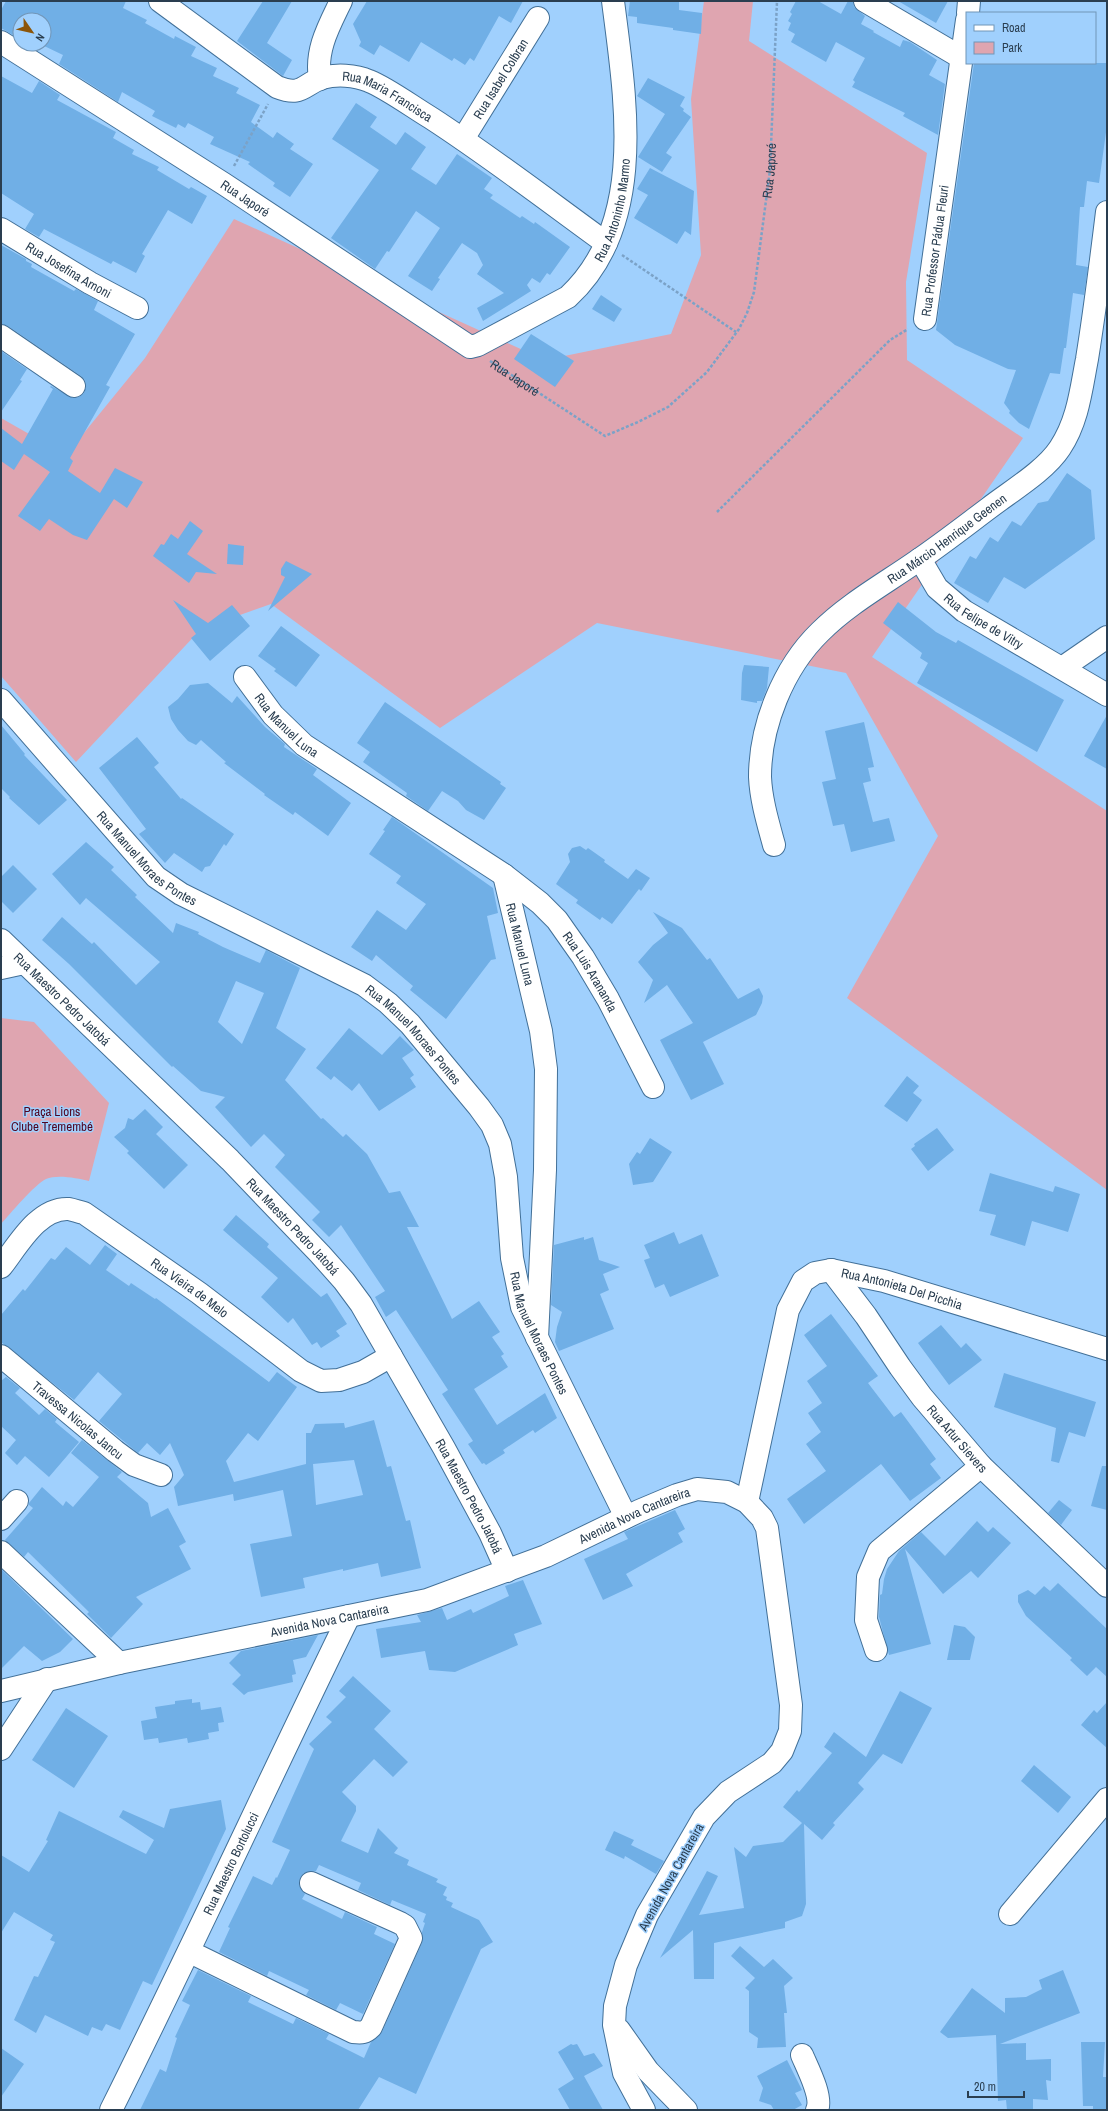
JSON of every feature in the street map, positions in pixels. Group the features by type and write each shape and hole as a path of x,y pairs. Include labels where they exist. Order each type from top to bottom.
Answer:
{"street":[{"name":"Rua Maria Francisca","path":"160,1 277,87 292,92 310,86 320,79 336,75 369,81 463,139 606,243"},
{"path":"320,79 318,67 323,39 341,1"},
{"name":"Rua Antoninho Marmo","path":"470,347 478,345 568,297 580,286 591,271 606,243 619,206 624,180 625,131 622,74 613,1"},
{"path":"865,1 962,58"},
{"path":"968,12 969,1"},
{"name":"Rua Isabel Colbran","path":"463,139 538,18"},
{"name":"Rua Professor Pádua Fleuri","path":"925,319 966,28"},
{"name":"Rua Japoré","path":"1,42 224,184 470,347"},
{"name":"Rua Márcio Henrique Geenen","path":"774,845 766,813 760,777 765,739 777,696 794,664 818,633 843,611 920,559 1047,463 1059,449 1068,434 1078,410 1092,328 1107,212"},
{"name":"Rua Josefina Arnoni","path":"1,229 90,283 137,308"},
{"path":"1,336 74,386"},
{"name":"Rua Felipe de Vitry","path":"920,559 937,588 950,601 980,622 1107,695"},
{"path":"1062,668 1107,636"},
{"name":"Rua Manuel Luna","path":"245,676 272,715 304,745 504,876 541,1031 546,1069 545,1170 537,1342"},
{"name":"Rua Manuel Moraes Pontes","path":"1,700 133,853 162,882 181,894 364,985 394,1008 425,1042 479,1107 492,1125 500,1144 506,1177 514,1278 522,1307 537,1342 626,1517"},
{"name":"Rua Luis Arananda","path":"504,876 540,903 557,920 583,957 608,999 653,1087"},
{"name":"Rua Maestro Pedro Jatobá","path":"1,940 24,964 230,1160 320,1254 361,1304 490,1533 507,1571"},
{"path":"1,968 24,964"},
{"name":"Rua Vieira de Melo","path":"1,1267 37,1223 48,1214 69,1209 84,1213 199,1293 301,1371 321,1381 339,1380 363,1372 391,1356"},
{"name":"Rua Antonieta Del Picchia","path":"747,1502 788,1310 803,1281 815,1273 831,1270 884,1281 1107,1349"},
{"name":"Rua Artur Sievers","path":"831,1270 866,1316 922,1397 981,1466 1107,1586"},
{"name":"Travessa Nicolas Jancu","path":"1,1356 115,1451 134,1465 161,1474"},
{"path":"876,1650 866,1620 868,1578 879,1551 981,1466"},
{"name":"Avenida Nova Cantareira","path":"1,1691 119,1663 427,1600 546,1556 626,1517 677,1495 697,1489 727,1492 747,1502 762,1518 767,1528 790,1705 790,1731 782,1751 772,1763 728,1792 704,1817 647,1915 626,1965 615,2006 614,2025 624,2073 644,2110"},
{"path":"1,1519 17,1501"},
{"path":"1,1552 119,1663"},
{"name":"Rua Maestro Bortolucci","path":"111,2110 190,1952 235,1851 349,1616"},
{"path":"1,1749 47,1679"},
{"path":"1010,1914 1107,1799"},
{"path":"190,1952 354,2032 366,2032 371,2027 410,1938 409,1933 400,1923 311,1883"},
{"path":"614,2025 648,2071 686,2110"},
{"path":"802,2055 815,2085 819,2106 817,2110"}],"path":[{"name":"Rua Japoré","path":"470,347 605,436 668,407 707,372 736,332 747,313 754,292 770,170 777,1"},
{"path":"224,184 277,87"},
{"path":"606,243 736,332"},
{"name":"Rua Professor Pádua Fleuri","path":"717,512 890,340 925,319"}],"green space":[{"path":"704,1 753,1 749,41 927,153 906,282 907,360 1023,438 872,657 1107,811 1107,1190 847,998 938,836 846,673 597,623 440,728 271,604 201,629 76,762 1,676 1,418 66,455 145,358 234,219 545,360 671,334 701,255 691,99"},
{"name":"Praça Lions Clube Tremembé","path":"1,1018 34,1022 109,1103 89,1181 61,1177 46,1179 29,1193 1,1224"}],"building":[{"path":"6,1 126,1 123,8 147,20 145,23 174,39 175,36 196,47 191,56 217,68 213,76 239,88 236,93 260,105 251,122 273,138 277,132 294,144 290,149 313,164 290,197 273,186 275,183 248,164 250,162 210,144 214,137 188,123 185,128 178,124 176,128 152,116 155,111 122,92 118,102 59,64 63,55 52,50 52,12 12,12 12,34 1,28 1,10"},
{"path":"263,1 292,1 267,43 292,60 283,76 237,41"},
{"path":"367,1 523,1 511,23 499,16 474,61 470,58 465,65 454,58 452,61 421,42 409,62 380,45 374,55 359,46 361,42 353,24"},
{"path":"630,1 679,1 679,10 702,13 701,34 637,23 637,17 628,16"},
{"path":"796,1 818,1 841,14 848,1 853,1 854,7 865,16 861,24 900,47 903,40 910,42 937,60 929,75 945,84 938,135 903,116 905,113 852,87 855,82 853,80 865,58 836,42 826,62 791,42 795,34 788,30 791,23 788,21 792,14 790,12"},
{"path":"898,1 948,1 936,23"},
{"path":"1106,63 1107,125 1099,183 1087,181 1084,207 1080,207 1076,265 1088,267 1084,295 1073,293 1066,348 1064,348 1060,374 1050,373 1029,429 1019,423 1009,413 1010,411 1004,403 1016,370 1008,369 955,345 936,330 974,64"},
{"path":"1,76 32,93 39,81 60,95 57,100 116,132 113,138 134,150 132,154 159,167 157,170 189,189 191,187 207,196 192,224 168,210 142,254 145,256 136,273 113,261 111,264 44,229 39,237 25,229 34,214 1,193"},
{"path":"648,78 685,97 680,106 684,109 683,111 691,117 666,153 672,157 662,172 638,157 665,114 637,96"},
{"path":"356,103 377,117 370,127 396,145 405,132 426,147 411,169 436,185 457,154 492,178 484,189 493,195 490,198 520,218 522,216 534,224 535,222 570,247 550,275 547,273 540,283 532,278 527,285 531,291 483,321 477,308 504,293 477,274 483,265 477,253 462,243 438,278 440,279 432,291 408,276 440,228 416,211 389,252 387,251 375,269 331,238 379,170 332,139"},
{"path":"650,168 694,191 691,235 685,231 677,244 634,218 648,195 637,189"},
{"path":"1,245 26,259 26,261 32,264 31,267 74,291 76,289 98,301 94,310 135,334 106,385 110,387 70,458 73,461 68,471 100,493 115,468 143,482 127,508 114,499 87,540 73,535 49,519 40,531 18,516 50,472 24,454 14,470 1,461 1,428 22,444 53,389 50,387 51,386 73,398 79,397 84,393 86,387 85,380 81,376 8,326 1,324"},
{"path":"601,295 622,309 614,322 592,309"},
{"path":"531,334 574,361 555,387 514,359"},
{"path":"1,351 27,369 20,380 22,381 1,412"},
{"path":"1067,473 1091,490 1095,539 1025,589 1004,577 988,603 954,583 970,556 976,559 990,537 998,542 1012,521 1021,526 1038,503 1048,501"},
{"path":"190,521 203,531 187,554 217,574 196,572 189,583 153,556 161,544 164,545 171,534 178,539"},
{"path":"228,544 244,546 243,565 227,564"},
{"path":"286,561 312,574 268,611 285,577 281,575 281,569"},
{"path":"173,600 208,623 232,605 250,626 210,661 191,638 196,634"},
{"path":"898,602 936,632 956,643 958,640 1064,700 1037,752 917,683 928,663 920,658 922,653 883,623"},
{"path":"281,626 320,655 296,687 274,671 276,669 258,656"},
{"path":"744,665 769,667 767,688 762,701 757,701 757,703 741,700 742,673"},
{"path":"208,683 232,703 237,696 265,727 285,744 284,747 317,769 313,775 351,803 328,836 295,812 293,815 264,795 265,794 224,763 226,762 201,740 196,745 188,741 178,730 171,719 168,707 178,699 190,685"},
{"path":"385,702 501,782 500,784 506,788 484,820 466,810 458,801 442,791 428,811 406,796 407,793 363,762 370,752 357,743"},
{"path":"1107,715 1107,769 1084,756"},
{"path":"864,722 874,767 868,768 871,781 863,783 873,822 889,818 895,841 851,852 844,824 833,826 822,782 836,779 825,731"},
{"path":"1,725 25,754 24,755 67,800 39,825 9,798 10,797 1,788"},
{"path":"137,737 159,763 154,767 181,799 182,798 234,834 226,846 224,844 210,866 205,867 202,872 174,853 165,863 139,834 146,829 99,768"},
{"path":"392,817 493,888 498,913 487,916 496,959 491,960 446,1019 410,990 413,986 376,955 372,961 351,947 377,910 406,930 426,904 396,883 401,876 369,854 385,831 383,830"},
{"path":"86,842 114,867 111,870 137,895 135,897 173,933 176,923 199,932 198,934 223,947 260,963 266,950 300,968 276,1028 306,1049 285,1080 321,1119 323,1118 343,1137 346,1134 367,1154 389,1193 400,1191 419,1227 407,1227 452,1319 479,1301 500,1332 492,1337 504,1354 501,1356 508,1367 474,1389 497,1425 545,1393 557,1418 535,1433 533,1430 503,1450 505,1453 486,1465 484,1463 482,1464 468,1444 473,1441 442,1394 448,1390 396,1310 386,1317 375,1297 385,1291 341,1225 329,1237 312,1220 320,1212 275,1167 285,1155 264,1134 251,1147 215,1107 225,1097 201,1091 173,1066 172,1067 69,964 42,940 62,917 92,944 94,942 136,985 160,962 86,898 80,905 52,874","holes":["236,981 264,993 242,1044 218,1022"]},
{"path":"580,846 586,850 588,848 605,860 604,862 628,879 636,869 650,878 641,891 639,889 612,924 602,917 600,920 576,903 578,900 556,884 570,862 568,854 572,848"},
{"path":"13,865 37,889 13,913 1,901 1,877"},
{"path":"653,912 682,928 707,960 710,958 738,999 759,988 763,996 762,1003 756,1015 703,1042 724,1084 691,1100 660,1040 693,1023 667,985 644,1003 653,980 638,962 653,945 668,933"},
{"path":"349,1028 382,1055 400,1036 414,1050 402,1058 414,1075 410,1078 416,1087 379,1111 359,1083 352,1091 334,1076 331,1080 316,1068"},
{"path":"907,1076 919,1086 913,1093 922,1100 907,1122 884,1106"},
{"path":"145,1109 163,1127 156,1134 188,1165 164,1189 127,1153 129,1151 114,1137 125,1128 128,1118 133,1120"},
{"path":"937,1128 954,1150 928,1171 911,1149 915,1146 914,1144"},
{"path":"650,1138 672,1152 653,1182 633,1185 629,1164 637,1152 640,1154"},
{"path":"990,1173 1053,1192 1055,1186 1080,1194 1068,1232 1032,1221 1025,1246 990,1235 996,1215 979,1211"},
{"path":"236,1215 269,1244 267,1247 321,1297 327,1293 347,1324 336,1331 340,1336 321,1348 317,1342 312,1345 293,1318 288,1323 261,1297 278,1278 223,1230"},
{"path":"674,1232 679,1244 702,1234 719,1276 670,1297 664,1284 655,1288 644,1260 650,1258 644,1245"},
{"path":"584,1237 584,1240 593,1237 599,1260 620,1267 603,1274 609,1290 600,1294 614,1329 559,1351 555,1342 557,1327 562,1312 551,1305 554,1245"},
{"path":"105,1245 117,1254 106,1270 129,1286 131,1283 155,1299 156,1298 269,1382 277,1372 297,1387 258,1441 248,1433 226,1461 234,1482 306,1464 306,1433 311,1433 315,1424 344,1423 345,1428 374,1420 387,1467 391,1466 406,1521 410,1520 421,1568 381,1577 378,1563 343,1571 343,1569 303,1578 305,1588 261,1597 250,1544 292,1536 283,1490 234,1501 233,1494 178,1506 174,1487 184,1475 170,1443 160,1455 147,1443 138,1453 99,1421 122,1394 98,1372 74,1400 1,1342 1,1315 23,1289 25,1291 51,1258 55,1260 66,1247 90,1265","holes":["354,1460 363,1495 316,1505 313,1464"]},
{"path":"831,1314 878,1376 868,1383 894,1417 901,1412 936,1459 930,1464 941,1478 910,1501 881,1464 804,1524 787,1499 826,1471 806,1444 821,1432 808,1413 822,1403 807,1381 827,1366 804,1335"},
{"path":"941,1325 961,1348 966,1343 982,1360 949,1385 918,1343"},
{"path":"1004,1373 1096,1402 1085,1437 1069,1432 1059,1463 1051,1461 1056,1428 994,1407"},
{"path":"6,1377 20,1388 15,1393 39,1415 45,1409 57,1419 55,1422 79,1442 49,1477 25,1456 17,1465 5,1453 16,1440 1,1426 1,1381"},
{"path":"82,1440 122,1472 117,1477 148,1503 151,1517 168,1508 186,1542 179,1546 191,1569 136,1597 143,1604 111,1638 87,1614 89,1612 28,1552 24,1557 5,1540 33,1508 29,1505 29,1503 42,1487 63,1506 66,1501 73,1507 99,1477 71,1453"},
{"path":"1102,1466 1107,1466 1107,1510 1091,1506"},
{"path":"1059,1500 1072,1510 1061,1525 1048,1513"},
{"path":"675,1510 685,1529 678,1533 683,1542 626,1574 633,1586 603,1600 584,1559 628,1539 624,1532"},
{"path":"977,1521 988,1532 993,1527 1011,1543 978,1578 971,1571 943,1594 905,1549 931,1644 889,1655 879,1617 880,1595 882,1594 887,1569 899,1551 921,1532 945,1556"},
{"path":"1,1569 73,1639 60,1652 42,1661 24,1646 1,1669"},
{"path":"523,1580 542,1624 514,1634 518,1645 455,1672 429,1670 425,1651 381,1658 376,1629 421,1622 417,1615 442,1608 447,1620 471,1609 473,1613 509,1596 505,1586"},
{"path":"1058,1583 1107,1629 1107,1677 1096,1667 1087,1676 1070,1660 1072,1658 1026,1616 1018,1602 1018,1595 1028,1590 1035,1595 1044,1586 1050,1591"},
{"path":"954,1625 965,1627 975,1637 970,1660 947,1660"},
{"path":"318,1635 306,1657 293,1660 296,1674 292,1675 293,1682 248,1692 244,1695 232,1684 241,1675 229,1663 241,1651"},
{"path":"353,1676 391,1711 374,1729 408,1762 393,1777 374,1759 342,1792 356,1806 356,1811 341,1841 368,1853 378,1828 398,1848 394,1853 409,1860 407,1865 438,1879 436,1882 447,1887 443,1895 447,1897 446,1900 453,1903 451,1907 479,1920 493,1942 481,1949 416,2094 379,2077 358,2110 140,2110 160,2069 166,2072 177,2038 175,2037 190,2005 182,2001 198,1970 251,1996 248,2002 293,2024 296,2018 329,2034 326,2039 364,2058 371,2042 382,2032 422,1943 422,1932 425,1923 423,1922 426,1914 392,1900 390,1905 358,1890 361,1883 319,1865 316,1871 304,1873 300,1878 299,1885 305,1894 302,1899 342,1919 345,1912 377,1927 374,1934 395,1944 363,2014 340,2003 336,2010 306,1995 309,1990 269,1971 267,1976 219,1952 230,1928 228,1927 253,1876 272,1885 276,1877 277,1878 290,1850 272,1842 314,1749 309,1744 332,1722 326,1717 346,1697 339,1691"},
{"path":"900,1691 932,1708 902,1764 883,1754 858,1783 864,1789 833,1823 835,1825 822,1840 804,1824 806,1904 802,1916 785,1922 785,1928 714,1943 714,1979 694,1979 693,1930 660,1958 707,1871 718,1876 699,1915 744,1908 734,1847 746,1857 753,1846 783,1842 802,1823 783,1807 797,1790 799,1792 832,1753 824,1747 834,1732 866,1757"},
{"path":"192,1699 192,1703 200,1702 201,1710 221,1707 224,1722 218,1723 219,1731 208,1733 209,1739 188,1743 187,1738 159,1743 158,1738 144,1740 141,1721 157,1718 155,1707 175,1704 175,1701"},
{"path":"1107,1702 1107,1748 1081,1725 1094,1710 1097,1713"},
{"path":"66,1708 108,1736 74,1788 32,1760"},
{"path":"1034,1765 1071,1797 1058,1813 1021,1781"},
{"path":"221,1800 226,1829 152,1985 143,1981 120,2030 106,2024 102,2031 92,2027 88,2036 45,2015 36,2033 14,2020 34,1976 38,1977 55,1942 50,1940 53,1935 14,1912 1,1933 1,1855 29,1872 48,1841 46,1840 59,1811 146,1854 154,1840 119,1817 123,1810 164,1828 170,1809"},
{"path":"614,1831 634,1840 631,1845 664,1861 656,1874 625,1856 624,1859 605,1850"},
{"path":"740,1946 764,1967 773,1959 793,1978 784,1986 787,2013 784,2013 786,2047 757,2048 758,2038 749,2032 749,1991 745,1988 755,1978 731,1956"},
{"path":"1063,1970 1080,2013 1000,2044 1026,2043 1026,2060 1051,2059 1051,2081 1046,2080 1048,2100 1033,2099 1033,2110 1007,2110 1006,2100 998,2101 996,2035 948,2038 940,2032 972,1988 1005,2013 1005,1998 1026,1997 1042,1989 1039,1980"},
{"path":"1081,2042 1105,2042 1103,2077 1107,2077 1107,2110 1093,2110 1093,2106 1083,2106"},
{"path":"571,2044 577,2044 584,2056 594,2053 603,2066 584,2076 603,2110 570,2110 558,2089 574,2079 558,2052"},
{"path":"1,2048 24,2064 1,2097"},
{"path":"787,2060 802,2090 795,2093 802,2105 793,2110 774,2110 771,2105 759,2101 763,2088 757,2076"}]}
